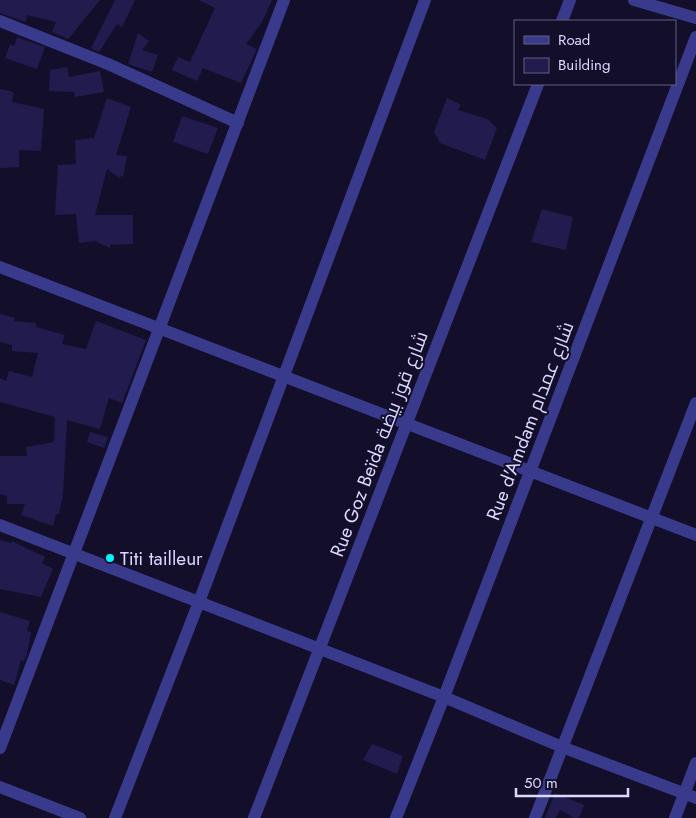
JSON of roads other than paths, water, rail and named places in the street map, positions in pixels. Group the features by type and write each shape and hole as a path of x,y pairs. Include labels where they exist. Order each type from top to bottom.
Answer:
{"street":[{"path":"0,748 76,554 284,0"},
{"path":"115,818 199,602 425,0"},
{"path":"562,20 570,0"},
{"path":"634,0 696,18"},
{"path":"0,21 108,64 238,123"},
{"name":"Rue d'Amdam شارع عمدام","path":"396,818 696,37"},
{"name":"Rue Goz Beïda شارع قوز بيضة","path":"254,818 538,85"},
{"path":"0,267 283,374 530,472 696,535"},
{"path":"535,818 696,404"},
{"path":"0,525 444,697 562,747 690,795"},
{"path":"675,818 690,795 696,763"},
{"path":"0,786 80,818"}],"place":[{"name":"Titi tailleur","path":"110,558"}]}
